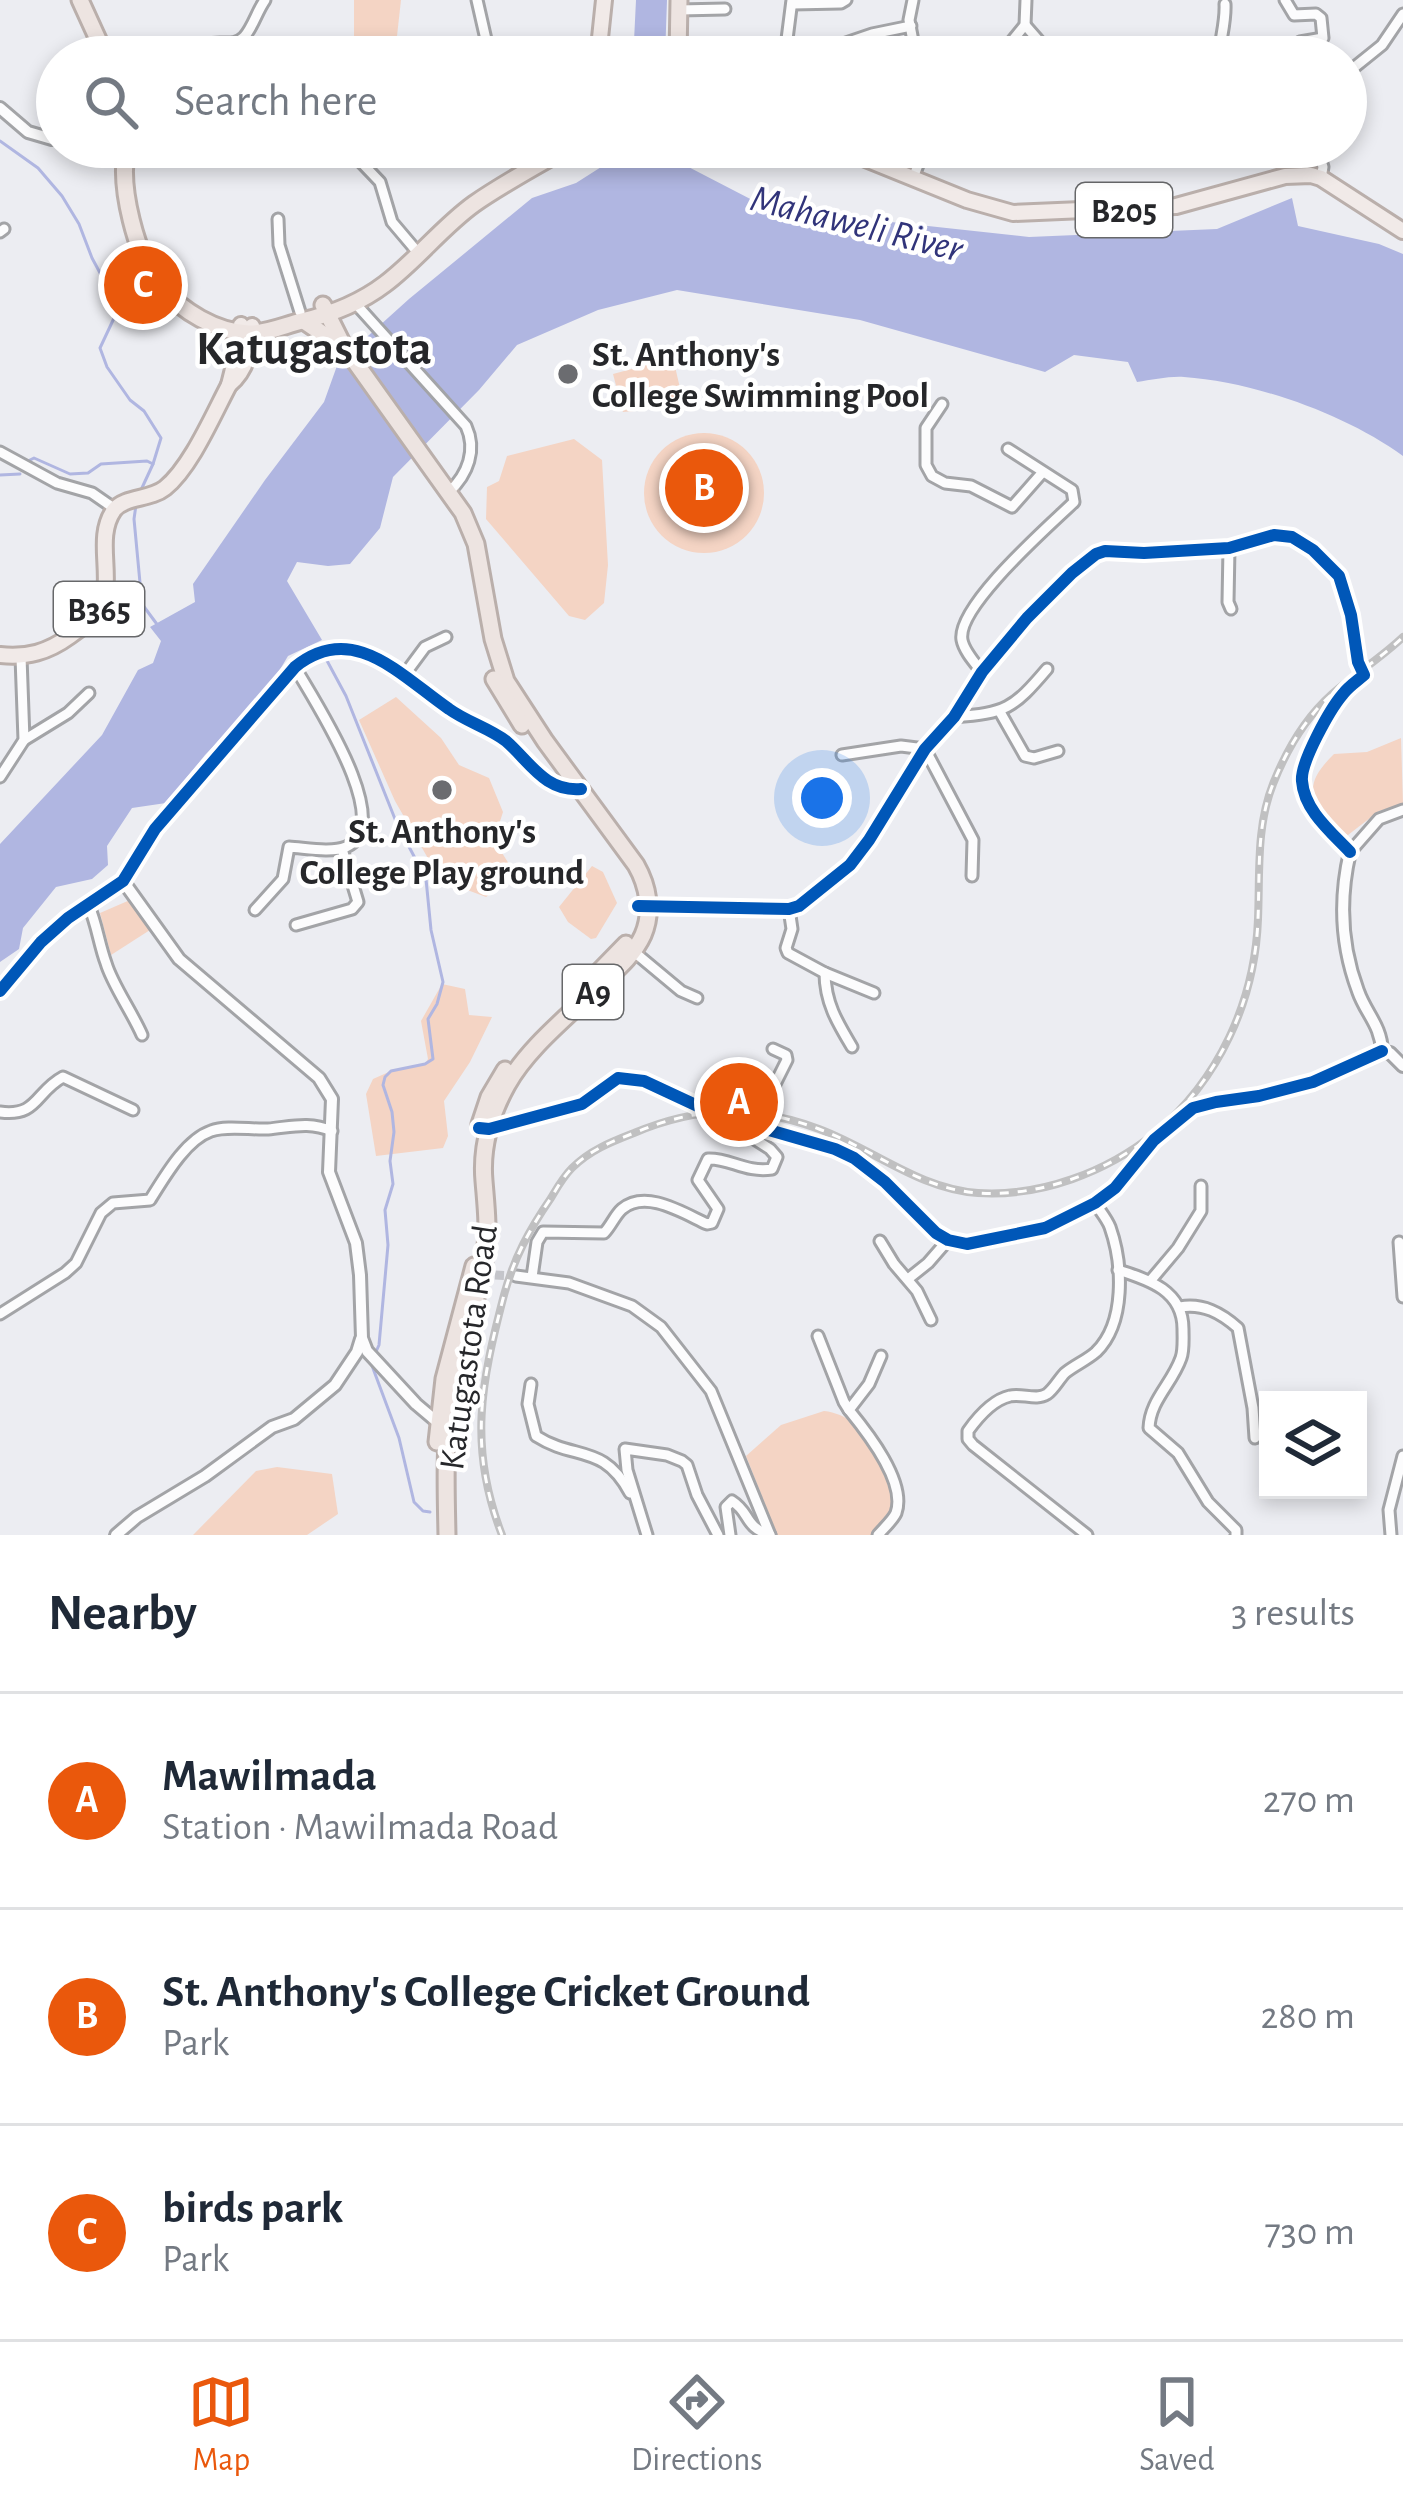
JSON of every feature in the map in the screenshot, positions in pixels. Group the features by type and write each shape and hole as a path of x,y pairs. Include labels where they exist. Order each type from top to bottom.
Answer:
{"highway":[{"path":"80,0 96,36"},
{"path":"678,36 679,5"},
{"path":"134,168 142,225 159,268 190,301 246,329 323,324 397,274 519,168"},
{"path":"323,324 470,196 515,168"},
{"path":"323,324 442,487 465,538 493,676 504,698 575,790 628,872 643,906"},
{"name":"Katugastota Road","path":"437,1535 449,1357 483,1274 474,1158 484,1128 517,1070 633,951 644,931 643,906"},
{"name":"Katugastota Road","path":"484,1128 485,1106 500,1077 626,945 643,906"},
{"name":"Katugastota Road","path":"442,1426 447,1535"}],"main road":[{"path":"600,36 604,0"},
{"name":"B205","path":"888,168 967,200 1013,212 1176,206 1285,176 1322,178"},
{"path":"1322,178 1403,231"},
{"path":"120,505 163,490 173,479 229,385 241,375 250,350 246,329"},
{"name":"B365","path":"0,655 20,657 57,645 99,609 106,537 120,505"}],"street":[{"path":"244,36 265,0"},
{"path":"477,0 485,36"},
{"path":"785,36 792,2 846,0"},
{"path":"913,0 909,20 913,36"},
{"path":"1017,36 1025,26 1026,0"},
{"path":"1285,0 1294,15 1321,18 1322,36"},
{"path":"1221,36 1225,4"},
{"path":"679,5 725,8"},
{"path":"1367,57 1382,45 1403,14"},
{"path":"867,36 911,26"},
{"path":"1025,26 1034,36"},
{"path":"0,108 36,134"},
{"path":"367,168 380,182 392,222 414,248"},
{"path":"913,178 917,168"},
{"path":"1322,178 1323,168"},
{"path":"278,219 279,244 323,324"},
{"path":"355,303 466,427 472,440 467,470 464,477 442,487"},
{"path":"942,404 926,428 926,465 932,476 945,484 971,486 1012,507 1042,472"},
{"path":"982,672 962,643 962,628 978,598 1074,502 1072,490 1008,449"},
{"path":"0,452 57,483 120,505"},
{"path":"643,906 800,906 850,865 925,748 954,717 982,672 1027,618 1096,554 1229,548 1283,534 1313,550 1339,576 1364,674 1343,692 1302,773 1302,784 1321,822 1350,852"},
{"path":"1229,548 1231,609"},
{"path":"404,674 425,646 446,637"},
{"path":"0,991 41,942 123,881 154,830 295,667 331,647 368,655 404,674 453,713 502,738 550,784 575,790"},
{"path":"20,657 24,740"},
{"path":"255,910 283,879 289,847 342,849 353,844 363,819 341,747 295,667"},
{"path":"954,717 1000,712 1022,698 1047,669"},
{"path":"0,777 24,740 68,713 88,693"},
{"path":"1000,712 1025,756 1058,752"},
{"path":"842,754 901,746 925,748"},
{"path":"925,748 973,840 973,876"},
{"path":"1382,1051 1381,1034 1359,995 1346,950 1343,891 1350,852 1379,819 1403,810"},
{"path":"296,925 352,909 358,902 342,849"},
{"path":"116,1535 260,1434 308,1408 335,1385 362,1338 356,1243 329,1172 332,1099 319,1078 179,959 123,881"},
{"path":"89,906 99,928 106,966 142,1035"},
{"path":"789,909 788,953 874,993"},
{"path":"633,951 681,991 697,998"},
{"path":"825,973 832,1014 852,1047"},
{"path":"694,1105 770,1094 787,1060 773,1049"},
{"path":"484,1128 582,1104 618,1078 644,1081 717,1115 854,1158 920,1219 948,1240 967,1244 1045,1228 1095,1203 1115,1187 1154,1140 1192,1108 1313,1082 1382,1051 1403,1066"},
{"path":"0,1112 16,1114 31,1108 63,1077 133,1110"},
{"path":"532,1277 543,1232 604,1233 620,1210 640,1201 712,1223 718,1208 698,1180 708,1159 765,1171 777,1162 770,1149 717,1115"},
{"path":"0,1313 76,1263 101,1213 113,1203 150,1200 174,1161 212,1130 302,1124 332,1131"},
{"path":"1151,1280 1201,1210 1201,1186"},
{"path":"1087,1535 973,1445 968,1431 978,1416 1011,1395 1046,1395 1066,1372 1096,1353 1116,1322 1118,1270 1109,1226 1095,1203"},
{"path":"880,1240 917,1291 931,1320"},
{"path":"908,1279 948,1240"},
{"path":"1399,1242 1403,1297"},
{"path":"1118,1270 1151,1280 1180,1307 1182,1357 1150,1412 1149,1428 1178,1453 1208,1502 1236,1535"},
{"path":"516,1276 569,1283 632,1306 662,1327 711,1391 770,1535"},
{"path":"1180,1307 1206,1307 1238,1328 1255,1438"},
{"path":"818,1336 844,1402 890,1469 898,1497 896,1514 878,1535"},
{"path":"362,1338 372,1356 442,1426"},
{"path":"849,1410 881,1356"},
{"path":"531,1384 528,1404 536,1436 606,1462 621,1477 640,1514"},
{"path":"647,1535 625,1449 667,1455 687,1465 718,1535"},
{"path":"1391,1535 1389,1510 1403,1456"},
{"path":"730,1535 726,1507 732,1501 754,1530 770,1535"}],"shaded area":[{"path":"354,0 401,0 397,36 354,36"},
{"path":"665,360 674,362 682,397 655,403 648,397 634,411 623,412 613,374"},
{"path":"704,433 727,437 747,450 760,470 764,493 760,516 747,536 727,549 704,553 681,549 661,536 648,516 644,493 648,470 661,450 681,437"},
{"path":"574,439 602,460 608,565 604,603 585,620 569,616 486,519 487,487 499,481 507,456"},
{"name":"St. Anthony's College Play ground","path":"396,697 441,738 459,765 489,778 503,812 494,840 509,864 505,883 486,897 462,888 433,867 395,801 359,720"},
{"path":"1401,738 1403,804 1379,811 1348,835 1341,831 1315,798 1314,783 1321,769 1334,754 1367,752"},
{"path":"592,866 603,872 617,903 591,939 568,922 559,907"},
{"path":"130,900 150,930 111,955 100,913"},
{"path":"442,984 465,989 469,1015 492,1017 444,1101 448,1136 443,1148 376,1156 366,1094 373,1079 425,1064 421,1021"},
{"path":"824,1411 854,1424 884,1465 893,1514 874,1535 777,1535 746,1456 781,1425"},
{"path":"277,1467 332,1474 338,1514 307,1535 193,1535 256,1471"}],"water":[{"path":"636,0 667,0 666,36 634,36"},
{"name":"Mahaweli River","path":"600,168 690,168 760,204 1029,237 1217,229 1292,198 1298,226 1403,254 1403,456 1327,414 1269,393 1178,377 1137,382 1128,362 1074,355 1045,372 860,320 677,290 598,310 517,345 393,477 380,528 350,564 297,562 287,581 322,640 288,656 269,688 166,803 132,808 107,846 108,865 92,879 56,887 23,928 19,949 0,962 0,844 102,735 138,670 153,663 161,641 150,627 195,602 193,584 324,402 338,363 532,198 576,183"}],"waterway":[{"path":"0,141 36,167"},
{"path":"38,168 79,224 114,299 115,316 100,348 107,367 161,438 153,464"},
{"path":"28,461 34,458 70,474 88,473 101,464 147,461 153,464 141,490"},
{"path":"0,475 20,474"},
{"path":"136,505 142,604 159,627"},
{"path":"325,657 346,696 397,824 426,879 443,982 428,1019 433,1059 391,1071 383,1085 392,1112 393,1184 385,1210 388,1245 375,1354"},
{"path":"371,1363 399,1438 414,1502 430,1512"}],"tunnel":[{"path":"495,1275 516,1276"}],"railway":[{"path":"502,1535 491,1503 482,1444 489,1357 517,1256 572,1168 601,1147 658,1124 726,1112 795,1121 936,1184 978,1193 1049,1186 1095,1170 1136,1147 1198,1089 1241,1009 1255,950 1264,817 1284,759 1322,703 1403,637"}],"cycle path":[{"path":"638,906 799,906 850,865 982,672 1027,618 1096,554 1229,548 1274,535 1292,537 1313,550 1339,576 1351,615 1364,675 1345,691 1324,723 1302,781 1313,811 1350,852"},
{"path":"0,991 41,942 123,881 155,829 295,667 316,654 337,649 376,658 456,714 506,741 548,781 581,789"},
{"path":"479,1128 582,1104 618,1078 644,1081 717,1115 854,1158 936,1233 967,1244 1045,1228 1095,1203 1115,1188 1154,1140 1193,1108 1313,1082 1382,1051"}],"place":[{"name":"birds park","path":"143,285"},
{"name":"St. Anthony's College Swimming Pool","path":"568,374"},
{"name":"St. Anthony's College Cricket Ground","path":"704,488"},
{"name":"St. Anthony's College Play ground","path":"442,790"},
{"name":"Mawilmada","path":"739,1102"}],"district":[{"name":"Katugastota","path":"314,347"}]}
